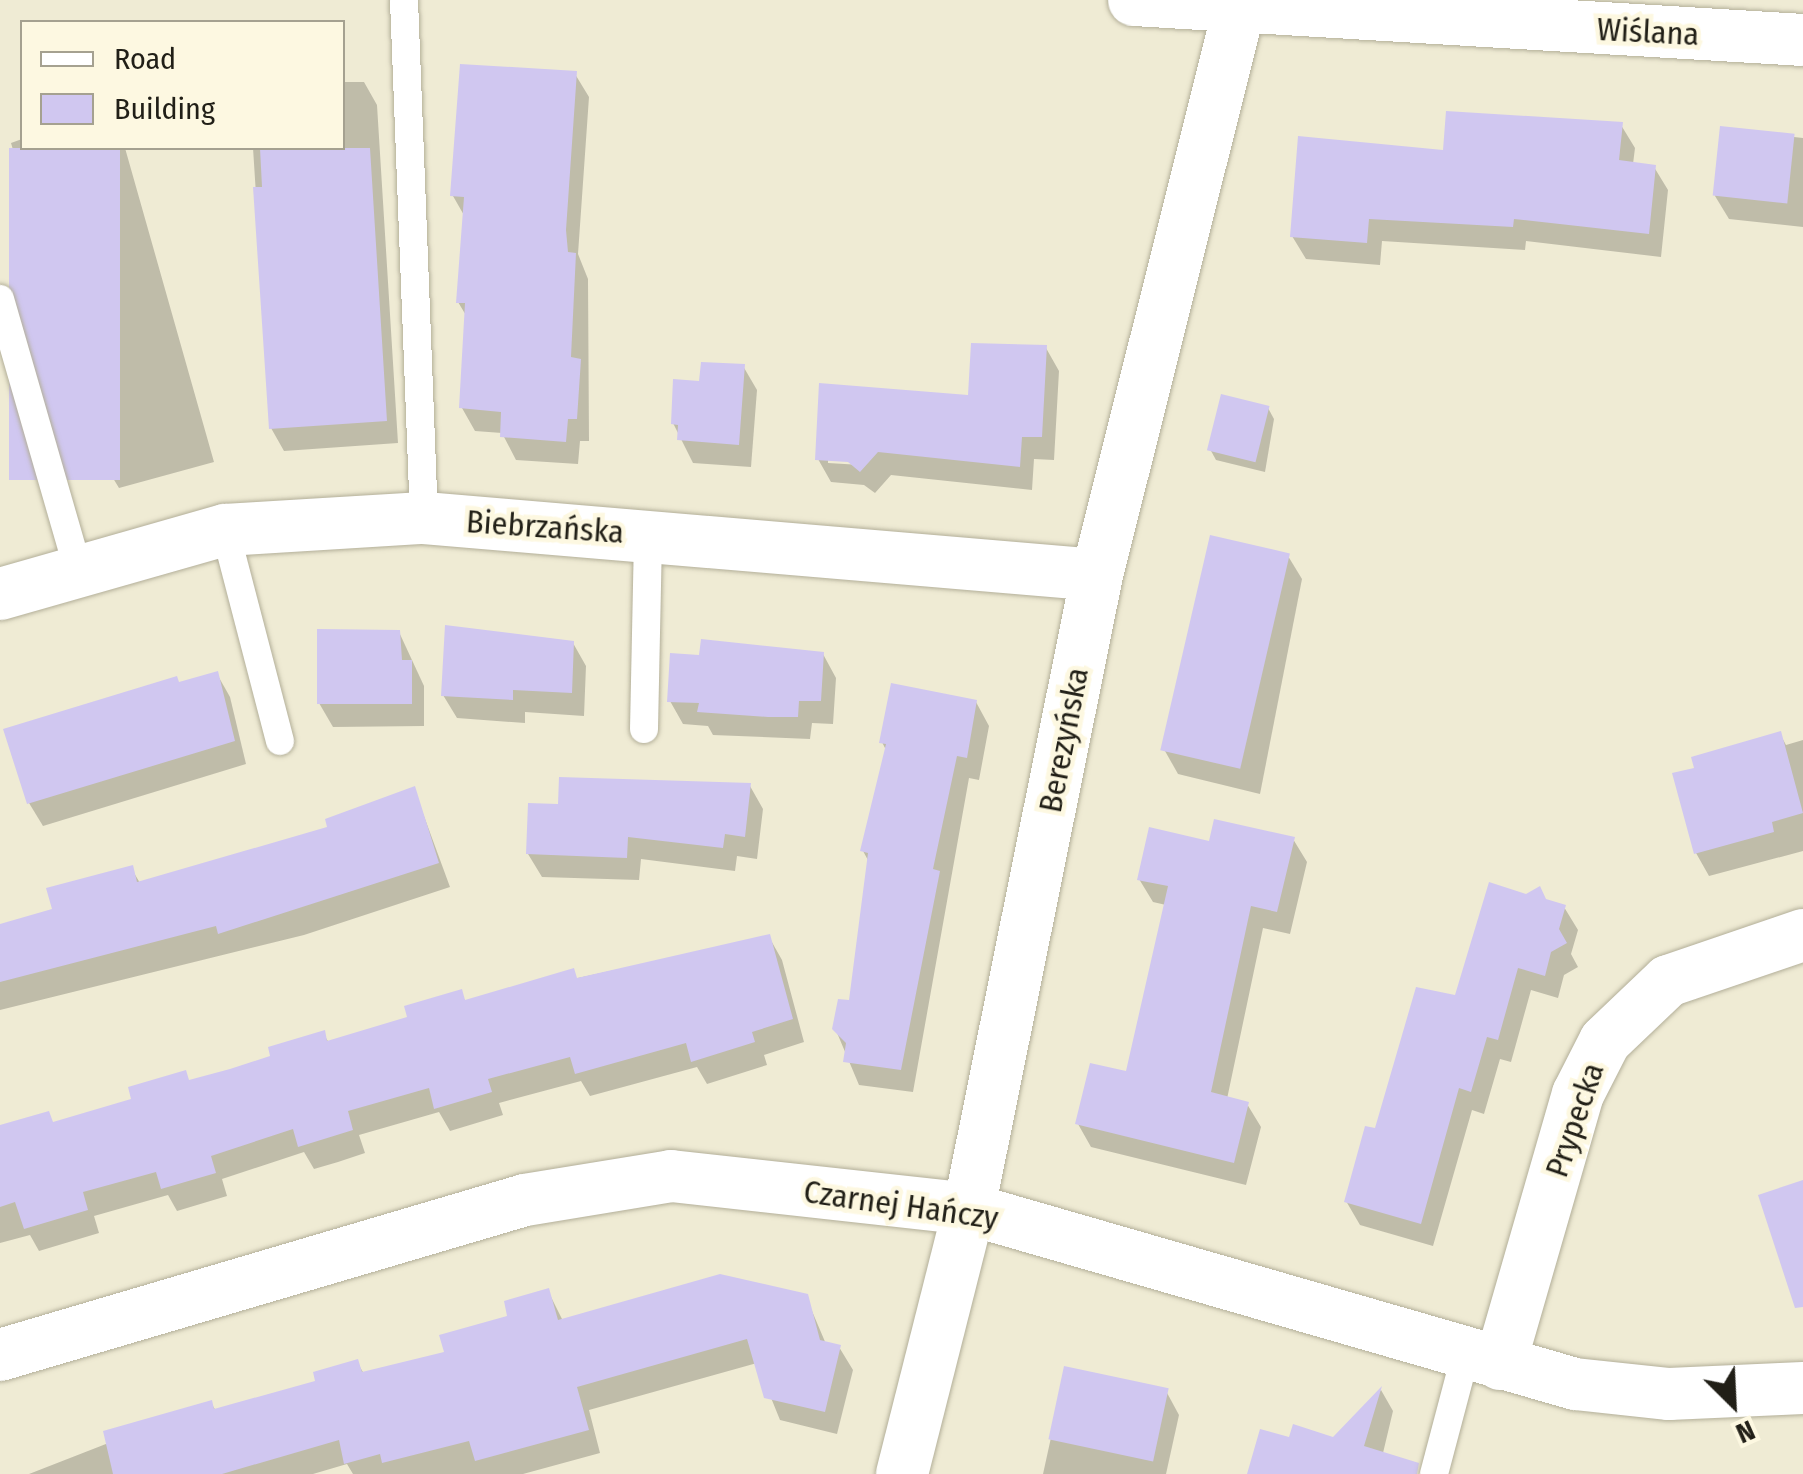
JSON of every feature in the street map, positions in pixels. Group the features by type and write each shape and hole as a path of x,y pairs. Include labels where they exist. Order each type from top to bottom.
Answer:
{"street":[{"name":"Wiślana","path":"1134,0 1803,40"},
{"name":"Berezyńska","path":"902,1474 969,1209 1097,575 1240,9"},
{"name":"Biebrzańska","path":"0,594 225,530 424,518 1097,575"},
{"name":"Prypecka","path":"1483,1358 1578,1094 1604,1040 1668,981 1803,936"},
{"name":"Czarnej Hańczy","path":"0,1355 524,1200 671,1176 969,1209 1575,1384 1669,1394 1803,1388"}],"lane":[{"path":"404,0 424,518"},
{"path":"0,299 78,570"},
{"path":"225,530 280,741"},
{"path":"644,730 648,535"},
{"path":"1434,1474 1483,1358"}],"building":[{"path":"460,64 577,71 566,230 568,252 576,253 571,357 581,359 577,419 568,419 566,442 500,437 501,412 459,408 465,303 456,303 464,197 450,196"},
{"path":"1446,111 1623,122 1619,160 1656,165 1649,234 1514,219 1513,227 1369,219 1367,243 1290,237 1298,136 1443,150"},
{"path":"1720,126 1795,134 1787,203 1713,196"},
{"path":"9,148 120,150 120,480 9,480"},
{"path":"370,148 387,421 269,429 253,187 262,187 260,150"},
{"path":"971,343 1047,345 1042,437 1022,437 1020,467 878,452 860,472 848,462 815,460 819,383 968,395"},
{"path":"701,362 745,364 739,445 677,440 678,425 671,424 673,379 699,381"},
{"path":"1221,394 1270,406 1255,462 1207,450"},
{"path":"1210,535 1290,553 1240,769 1160,750"},
{"path":"445,625 574,641 572,693 513,690 513,700 441,696"},
{"path":"317,629 400,630 402,660 412,660 412,704 317,704"},
{"path":"701,639 824,652 821,701 799,701 798,717 697,712 699,703 667,702 670,653 699,655"},
{"path":"218,671 235,741 27,804 3,729 177,676 179,682"},
{"path":"891,683 977,700 967,758 957,756 933,869 940,871 901,1070 843,1062 846,1043 832,1029 838,999 849,1000 868,853 860,851 886,744 879,743"},
{"path":"1781,731 1803,813 1772,822 1774,832 1694,854 1672,773 1694,768 1691,757"},
{"path":"559,777 751,783 745,837 725,834 723,848 628,837 627,858 526,854 528,803 558,804"},
{"path":"415,786 439,863 218,934 216,926 0,982 0,924 52,909 46,888 133,865 137,882 327,827 325,819"},
{"path":"1214,819 1295,837 1277,912 1251,906 1211,1092 1249,1102 1234,1163 1075,1124 1090,1063 1126,1071 1168,886 1137,880 1149,827 1209,841"},
{"path":"1489,882 1526,894 1540,886 1546,899 1566,905 1559,929 1567,943 1551,952 1545,976 1518,968 1498,1040 1487,1037 1471,1092 1459,1088 1421,1224 1344,1202 1365,1126 1375,1128 1416,987 1455,995"},
{"path":"770,934 793,1019 752,1032 755,1042 691,1062 686,1043 575,1074 570,1057 488,1079 492,1092 434,1109 429,1088 348,1111 353,1130 298,1147 293,1129 211,1156 216,1173 161,1189 156,1172 83,1192 88,1210 24,1229 15,1202 0,1207 0,1125 49,1111 53,1122 131,1099 128,1087 186,1070 189,1080 230,1069 270,1056 268,1047 325,1030 327,1041 407,1017 404,1006 462,989 465,1000 574,968 577,978"},
{"path":"1803,1180 1803,1307 1795,1308 1758,1195"},
{"path":"720,1274 808,1294 820,1340 841,1345 825,1412 764,1398 747,1339 577,1387 589,1430 475,1461 469,1441 382,1463 380,1454 344,1464 339,1440 222,1474 113,1474 103,1431 212,1400 214,1409 315,1381 313,1372 358,1359 362,1372 444,1352 439,1335 507,1316 504,1301 549,1288 558,1320"},
{"path":"1064,1366 1169,1388 1153,1462 1048,1439"},
{"path":"1382,1386 1364,1446 1419,1463 1417,1474 1247,1474 1260,1429 1289,1437 1293,1424 1333,1437"}]}
